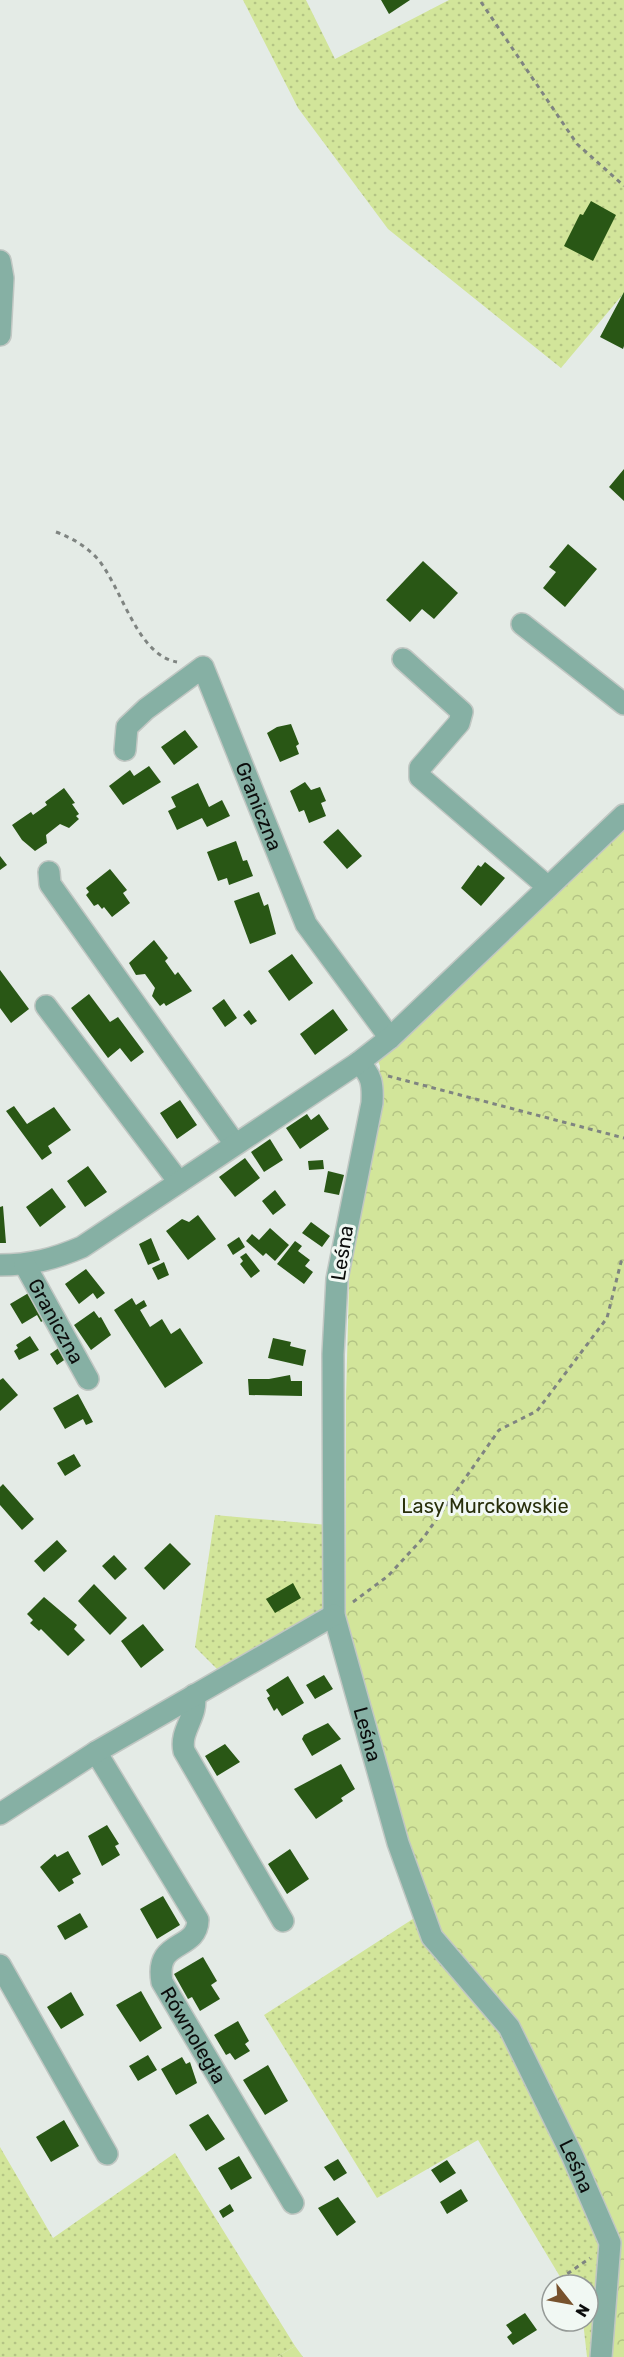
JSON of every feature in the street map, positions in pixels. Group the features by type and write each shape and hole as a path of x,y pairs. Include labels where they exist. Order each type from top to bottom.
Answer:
{"street":[{"path":"0,261 3,278 0,335"},
{"path":"522,624 624,704"},
{"path":"403,659 462,712 459,723 420,768 420,777 548,887"},
{"path":"125,750 127,727 146,709 203,667"},
{"name":"Graniczna","path":"203,667 306,924 390,1038"},
{"name":"Graniczna","path":"0,1265 25,1265 51,1260 82,1247 235,1144 363,1067 390,1038 624,815"},
{"path":"49,872 50,884 235,1144"},
{"path":"46,1006 179,1182"},
{"name":"Leśna","path":"363,1067 373,1084 372,1102 337,1279 333,1353 334,1615 398,1844 432,1937 509,2026 572,2155 610,2244 601,2357"},
{"name":"Graniczna","path":"25,1265 88,1379"},
{"path":"0,1814 96,1752 334,1615"},
{"path":"194,1695 197,1707 181,1740 184,1752 283,1921"},
{"name":"Równoległa","path":"96,1752 198,1920 198,1928 191,1936 163,1957 159,1966 162,1982 293,2203"},
{"path":"0,1965 107,2154"}],"path":[{"path":"481,2 577,144 624,186"},
{"path":"56,532 76,540 96,558 112,581 143,639 168,661 203,667"},
{"path":"363,1067 624,1138"},
{"path":"334,1615 388,1576 424,1537 499,1431 537,1411 607,1318 621,1262 624,1259"},
{"path":"569,2273 610,2244"}],"green space":[{"path":"243,0 306,0 335,59 449,0 624,0 624,293 561,368 388,229 298,108"},
{"name":"Lasy Murckowskie","path":"624,823 624,2357 606,2357 616,2238 525,2042 438,1936 395,1805 346,1615 346,1397 350,1249 378,1101 380,1066 376,1056"},
{"path":"215,1515 328,1525 324,1616 220,1672 195,1647"},
{"path":"419,1915 500,2031 599,2233 598,2273 558,2273 478,2140 377,2198 264,2015"},
{"path":"0,2147 53,2238 175,2153 295,2346 277,2357 0,2357"},
{"path":"584,2333 595,2333 593,2357 587,2357"},
{"path":"295,2346 303,2357 277,2357"}],"building":[{"path":"381,0 410,0 389,14"},
{"path":"591,201 616,215 593,261 564,246 580,214 583,215"},
{"path":"624,292 624,346 623,349 600,337"},
{"path":"624,469 624,501 609,487"},
{"path":"568,544 597,569 565,607 543,588 556,572 549,567"},
{"path":"423,561 458,593 434,619 422,609 410,622 386,600"},
{"path":"291,724 299,744 296,746 299,754 280,762 267,733 277,727"},
{"path":"185,730 198,747 174,765 161,747"},
{"path":"149,766 161,782 123,805 109,786 130,770 134,776"},
{"path":"305,782 311,790 320,787 326,801 321,803 326,816 309,823 304,810 299,812 290,791"},
{"path":"198,783 209,807 222,800 230,816 207,827 202,818 177,830 168,811 176,807 171,797"},
{"path":"64,788 75,803 72,804 79,814 76,816 79,819 69,828 60,824 46,835 47,843 35,851 22,840 12,825 31,812 33,815 47,805 45,802"},
{"path":"338,829 362,856 347,869 323,842"},
{"path":"236,841 243,861 247,860 253,876 229,885 227,878 218,881 207,852"},
{"path":"0,856 7,865 0,870"},
{"path":"485,862 505,878 481,906 461,888 478,865 481,867"},
{"path":"110,869 127,890 123,893 130,903 112,917 104,907 102,909 98,904 94,906 86,895 89,892 86,888"},
{"path":"259,892 264,906 268,904 276,934 250,944 234,901"},
{"path":"154,940 168,958 165,961 175,975 178,972 192,991 166,1006 164,1003 160,1006 152,996 155,988 145,974 136,975 129,963"},
{"path":"292,954 313,983 289,1001 268,971"},
{"path":"0,970 29,1009 11,1023 0,1008"},
{"path":"89,994 110,1022 118,1017 144,1052 131,1062 120,1048 108,1058 71,1008"},
{"path":"224,999 237,1018 225,1027 212,1008"},
{"path":"333,1009 348,1030 315,1055 300,1034"},
{"path":"249,1010 257,1021 251,1025 243,1015"},
{"path":"180,1100 197,1125 177,1139 160,1113"},
{"path":"14,1106 27,1124 54,1107 71,1130 48,1146 52,1153 42,1160 6,1111"},
{"path":"307,1114 311,1120 319,1114 329,1129 300,1149 286,1128"},
{"path":"270,1139 283,1160 264,1172 251,1152"},
{"path":"245,1158 260,1178 235,1197 219,1177"},
{"path":"323,1160 324,1169 309,1170 308,1161"},
{"path":"88,1166 107,1192 85,1207 67,1181"},
{"path":"328,1171 344,1175 339,1195 324,1192"},
{"path":"52,1188 66,1207 40,1227 26,1207"},
{"path":"275,1190 286,1205 273,1215 262,1201"},
{"path":"3,1206 6,1243 0,1243 0,1207"},
{"path":"198,1215 216,1239 188,1260 166,1231 182,1219 189,1222"},
{"path":"311,1222 330,1236 322,1247 302,1233"},
{"path":"270,1228 289,1245 275,1261 266,1253 263,1256 246,1241 252,1234 259,1240"},
{"path":"239,1237 245,1247 233,1255 227,1245"},
{"path":"151,1238 160,1260 148,1265 139,1244"},
{"path":"295,1241 302,1246 298,1251 310,1260 305,1266 313,1272 304,1284 277,1264"},
{"path":"246,1253 260,1271 251,1278 240,1264 243,1261 240,1257"},
{"path":"164,1262 169,1275 158,1280 152,1268"},
{"path":"86,1269 105,1293 97,1299 93,1293 79,1304 65,1284"},
{"path":"32,1291 48,1318 41,1322 37,1315 22,1324 10,1304"},
{"path":"132,1298 136,1305 144,1300 147,1306 140,1310 150,1327 162,1319 171,1334 180,1328 203,1363 165,1388 114,1310"},
{"path":"94,1311 99,1318 101,1317 111,1335 91,1350 74,1325"},
{"path":"30,1336 39,1350 19,1360 14,1351 18,1348 16,1345"},
{"path":"273,1338 291,1342 290,1346 306,1350 303,1366 268,1358"},
{"path":"63,1345 70,1356 57,1365 50,1354"},
{"path":"290,1375 291,1381 302,1381 302,1396 249,1395 248,1379 269,1379"},
{"path":"3,1378 18,1395 0,1411 0,1380"},
{"path":"78,1394 93,1422 86,1425 83,1419 65,1429 53,1408"},
{"path":"74,1454 81,1466 65,1476 57,1463"},
{"path":"3,1484 34,1519 22,1530 0,1505 0,1487"},
{"path":"57,1540 67,1551 44,1572 34,1561"},
{"path":"170,1543 191,1564 164,1590 144,1568"},
{"path":"114,1555 127,1569 115,1580 102,1566"},
{"path":"293,1583 301,1598 275,1613 266,1599"},
{"path":"94,1584 127,1618 110,1635 78,1601"},
{"path":"44,1597 77,1625 74,1629 85,1640 68,1656 41,1629 39,1631 30,1623 33,1620 27,1614"},
{"path":"143,1624 164,1650 141,1668 121,1641"},
{"path":"324,1675 333,1689 315,1699 306,1685"},
{"path":"288,1676 304,1703 282,1716 277,1708 274,1711 267,1698 270,1696 266,1690"},
{"path":"328,1723 341,1739 312,1756 302,1739 304,1735"},
{"path":"225,1744 240,1762 217,1776 205,1756"},
{"path":"341,1764 355,1789 341,1798 343,1801 316,1819 294,1789"},
{"path":"107,1825 119,1844 115,1846 120,1855 102,1866 88,1836"},
{"path":"290,1849 309,1879 287,1894 268,1864"},
{"path":"68,1851 81,1874 72,1879 74,1883 59,1892 40,1867 55,1854 57,1857"},
{"path":"163,1896 180,1925 157,1939 140,1909"},
{"path":"80,1913 88,1927 65,1940 57,1926"},
{"path":"203,1957 217,1981 211,1985 220,1999 200,2011 192,1997 188,1999 174,1974"},
{"path":"141,1991 162,2028 140,2042 116,2005"},
{"path":"71,1992 84,2015 61,2029 47,2007"},
{"path":"238,2021 249,2041 245,2044 250,2051 235,2060 230,2053 226,2055 214,2035"},
{"path":"148,2055 157,2070 138,2081 129,2066"},
{"path":"182,2057 186,2064 190,2062 197,2083 176,2095 161,2069"},
{"path":"268,2065 288,2101 265,2115 243,2080"},
{"path":"208,2114 225,2139 206,2151 189,2125"},
{"path":"64,2120 79,2146 51,2162 36,2137"},
{"path":"239,2156 252,2178 231,2190 218,2168"},
{"path":"338,2159 347,2173 334,2181 324,2167"},
{"path":"447,2160 456,2173 440,2183 431,2170"},
{"path":"461,2189 468,2201 447,2214 440,2202"},
{"path":"338,2197 356,2222 337,2236 318,2208"},
{"path":"230,2204 234,2211 223,2218 219,2211"},
{"path":"525,2313 537,2330 513,2345 507,2337 512,2333 506,2325"}]}
